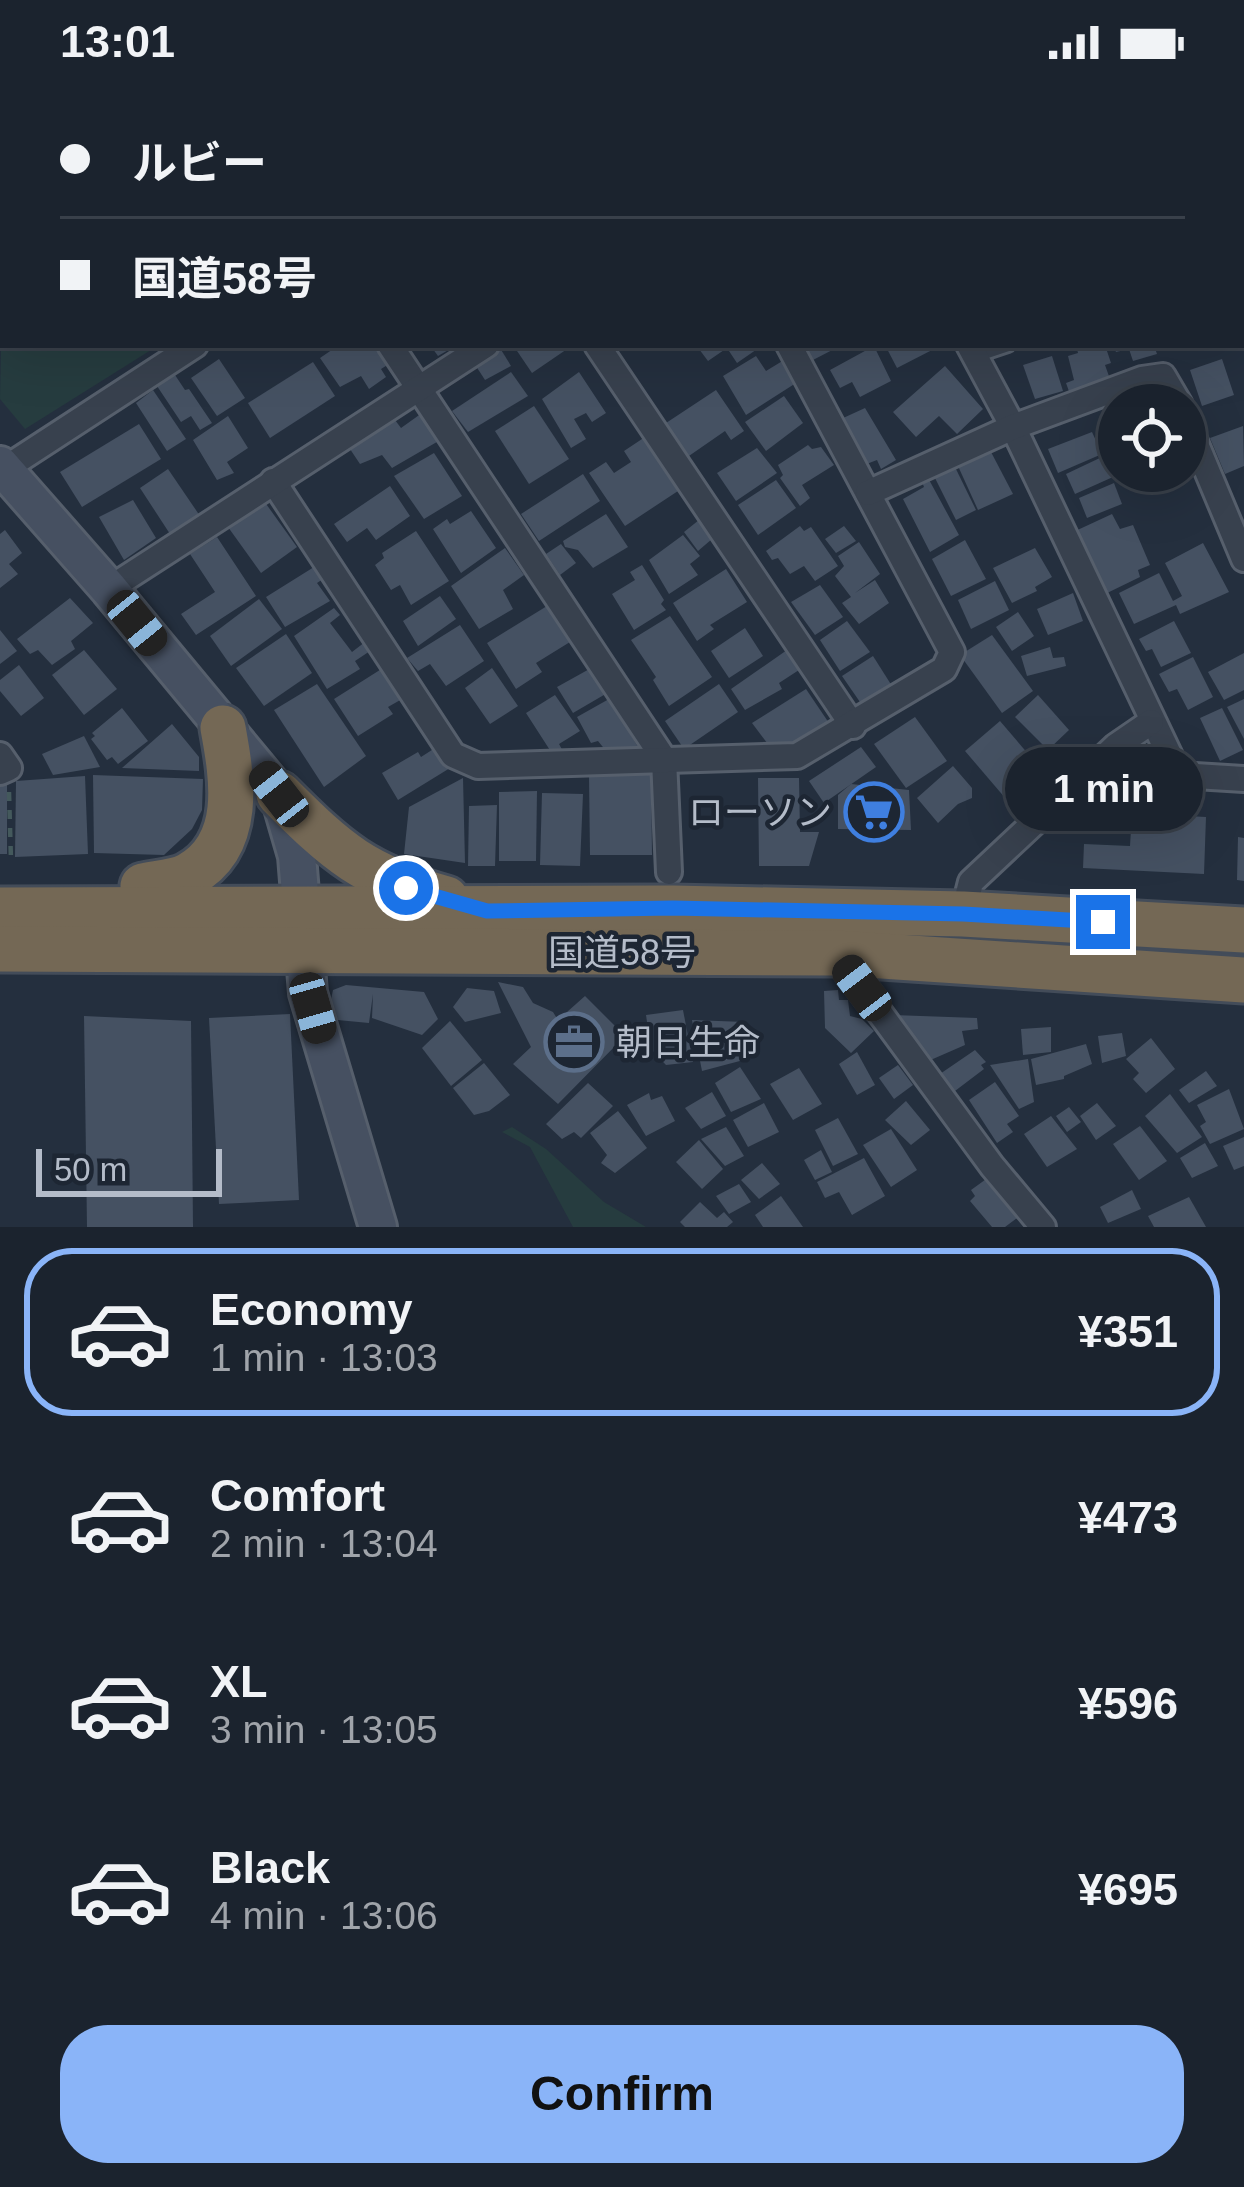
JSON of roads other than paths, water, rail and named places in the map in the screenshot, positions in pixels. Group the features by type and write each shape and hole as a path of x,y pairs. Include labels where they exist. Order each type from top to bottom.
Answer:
{"highway":[{"path":"142,886 189,875 213,852 224,832 232,805 224,728"},
{"path":"279,794 346,859 406,888 487,911"},
{"path":"2,946 256,973 303,929 256,886 142,886 5,873"},
{"name":"国道58号","path":"303,929 487,911 673,908 963,914 1244,929"},
{"name":"国道58号","path":"2,946 50,910 303,929 836,953 1244,980"}],"street":[{"path":"190,348 1,469 109,589 279,794 293,834 308,993 378,1227"},
{"path":"393,348 664,759 669,872"},
{"path":"109,589 482,348"},
{"path":"599,348 853,725"},
{"path":"273,481 453,755 478,766 797,756 944,669 952,652 791,348"},
{"path":"972,351 1179,776 1244,779"},
{"path":"1129,384 1163,376 1168,384"},
{"path":"868,493 1013,427 1098,395"},
{"path":"1206,459 1234,513 1244,559"},
{"path":"963,914 971,882 1116,746 1151,722"},
{"path":"836,953 992,1166 1043,1227"}],"place":[{"name":"ローソン","path":"874,812"},
{"name":"朝日生命","path":"574,1042"}]}
